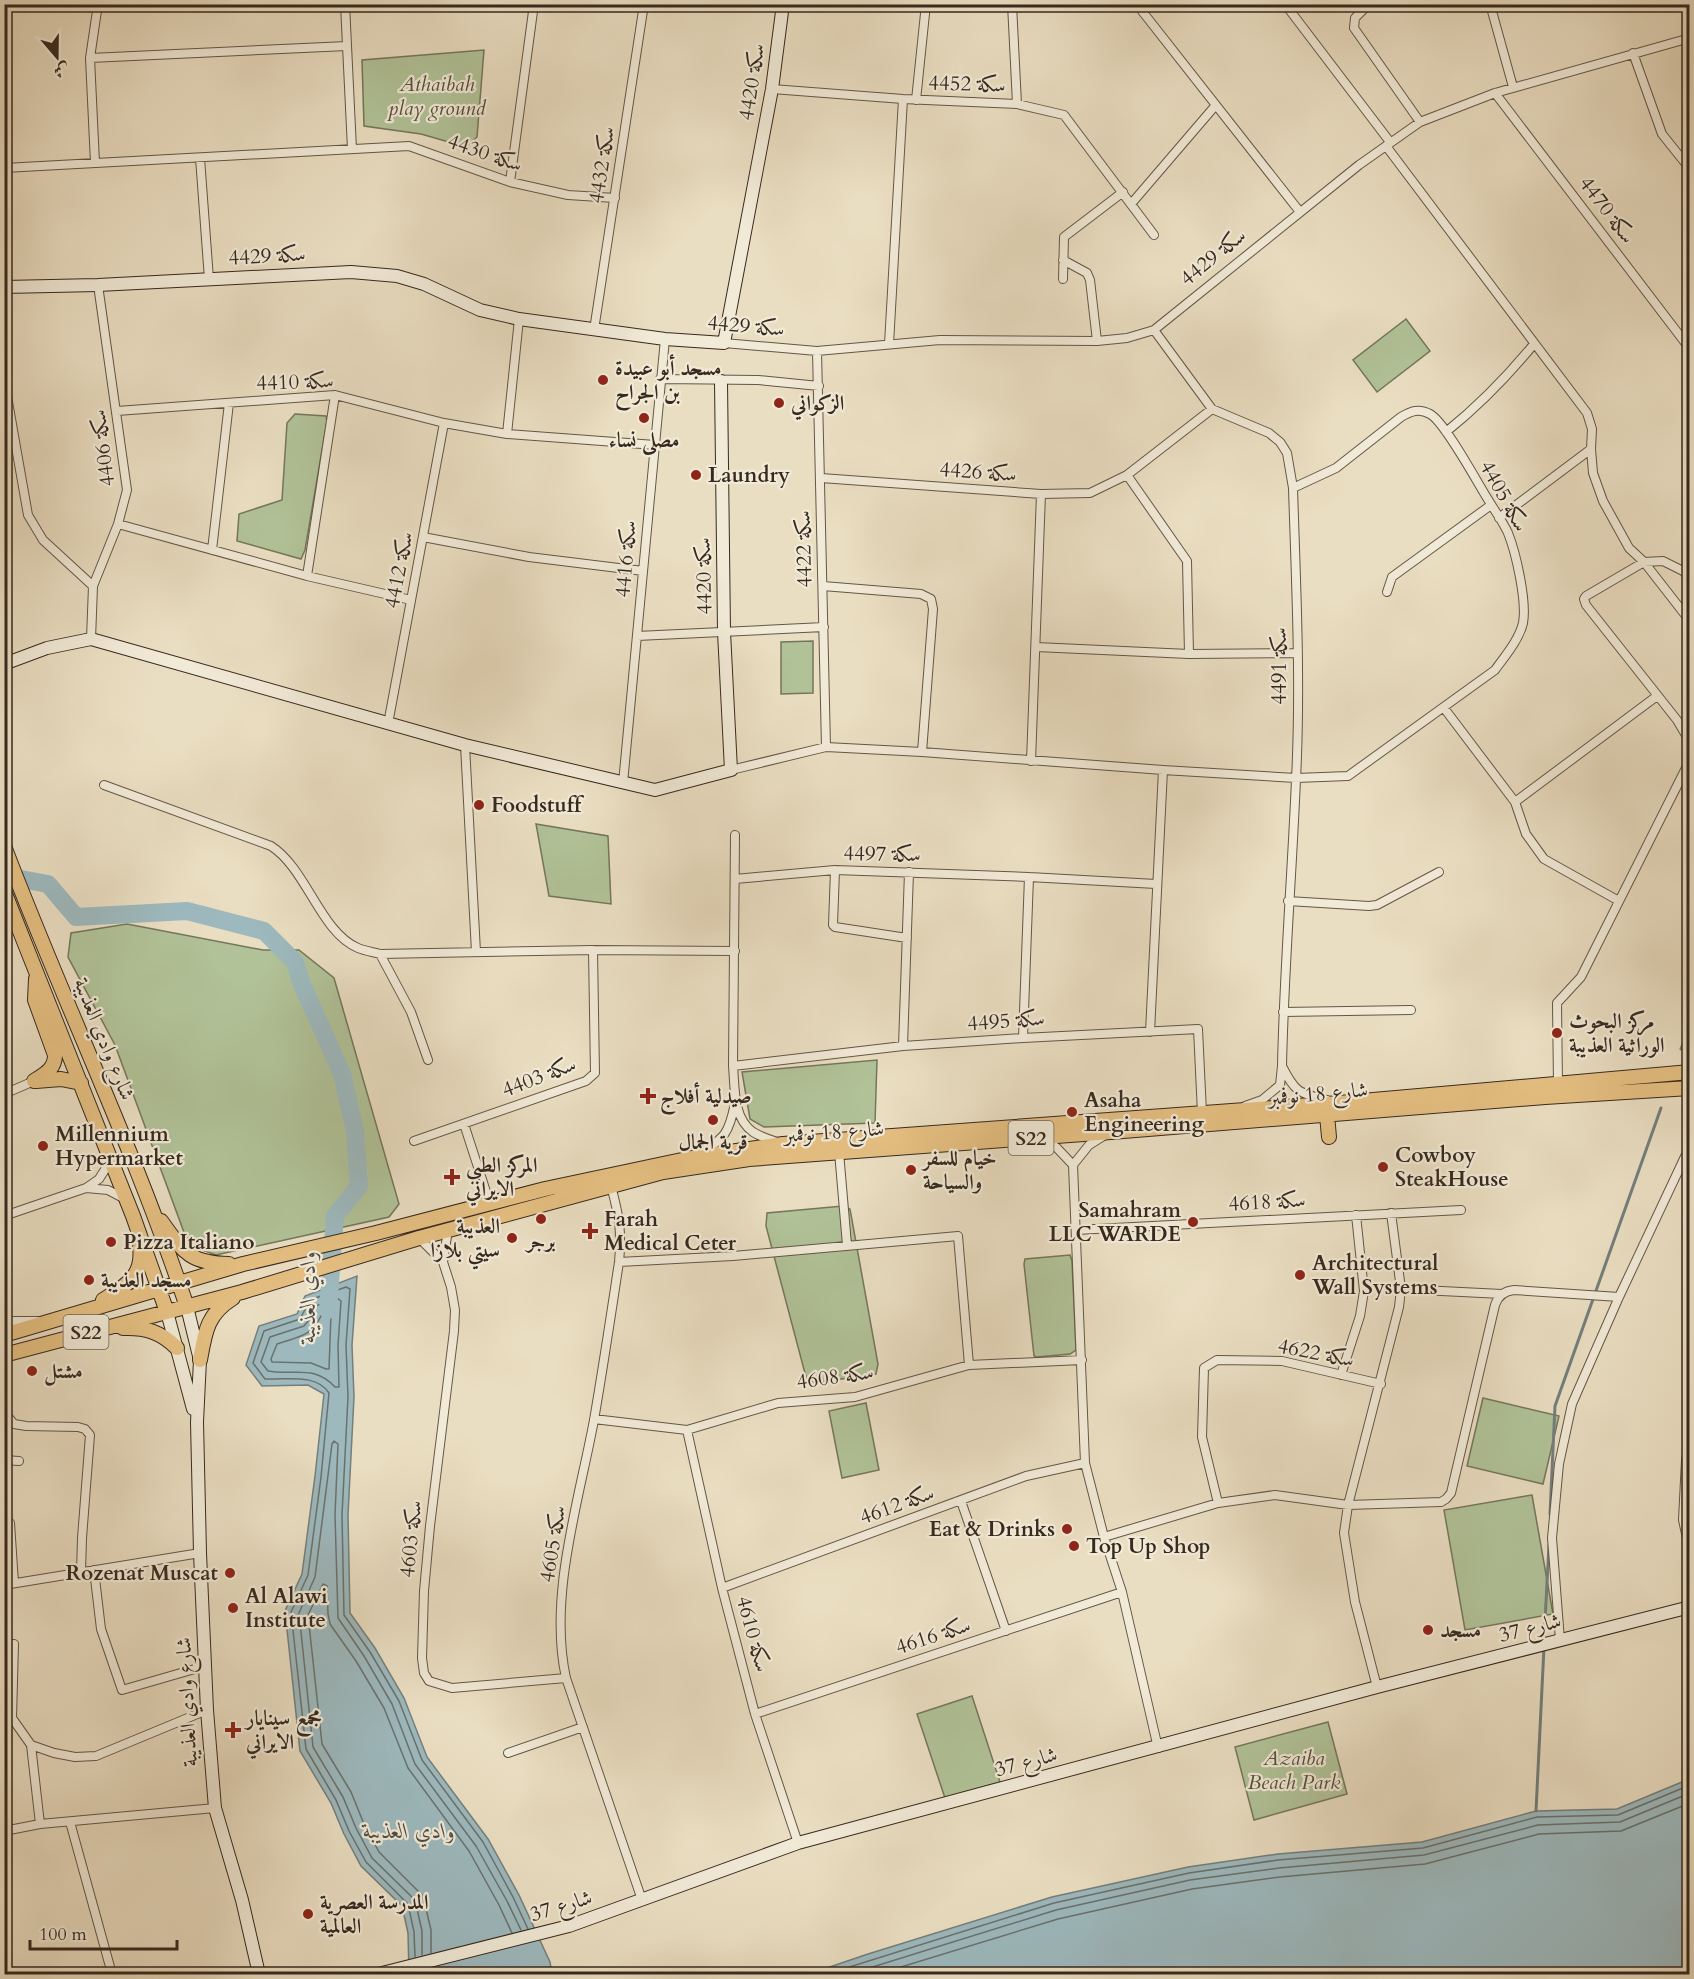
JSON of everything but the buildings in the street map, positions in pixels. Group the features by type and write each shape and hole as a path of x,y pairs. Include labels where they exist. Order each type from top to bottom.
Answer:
{"main road":[{"name":"شارع وادي العذيبة","path":"4,846 153,1210 187,1307"},
{"name":"شارع وادي العذيبة","path":"4,891 133,1216 167,1312"},
{"path":"34,1081 48,1072 55,1062 55,1055 35,1000 37,974"},
{"name":"شارع 18 نوفمبر","path":"4,1335 243,1264 624,1171 696,1156 783,1144 1229,1112 1686,1071"},
{"path":"34,1081 61,1079 81,1083"},
{"name":"شارع 18 نوفمبر","path":"4,1355 242,1292 448,1230 663,1172 708,1164 1545,1097 1689,1088"},
{"path":"1327,1115 1329,1137"},
{"path":"153,1210 186,1254 215,1264 243,1264"},
{"path":"89,1309 120,1290 137,1273 141,1262 133,1216"},
{"path":"200,1360 205,1333 212,1317 226,1302 242,1292"},
{"path":"97,1329 148,1329 169,1339 177,1348"}],"street":[{"path":"95,163 90,58 98,4"},
{"path":"345,4 352,149"},
{"path":"510,182 534,4"},
{"name":"سكة 4432","path":"594,330 644,4"},
{"name":"سكة 4420","path":"724,343 772,89 783,4"},
{"path":"916,100 926,4"},
{"path":"1012,4 1017,104"},
{"path":"1142,4 1142,11 1300,212"},
{"path":"1286,4 1587,413 1592,429 1593,473 1603,501 1629,548 1644,562 1689,621"},
{"path":"1369,4 1355,18 1354,28 1420,122"},
{"path":"1490,4 1513,87"},
{"name":"سكة 4429","path":"4,286 98,285 351,272 380,273 424,284 480,310 519,319 665,339 818,351 940,340 1097,341 1127,338 1154,330 1359,165 1420,122 1513,87 1689,38"},
{"path":"90,58 347,46"},
{"path":"1633,53 1662,134 1688,166"},
{"name":"سكة 4452","path":"772,89 916,100 1017,104 1064,115 1154,235"},
{"name":"سكة 4470","path":"1495,93 1689,349"},
{"path":"889,344 903,99"},
{"path":"1131,204 1215,106"},
{"name":"سكة 4430","path":"4,168 409,146 510,182 568,195 615,198"},
{"path":"200,158 209,279"},
{"path":"1063,279 1064,237 1123,192"},
{"path":"1063,260 1087,273 1090,280 1097,341"},
{"name":"سكة 4406","path":"91,639 93,586 118,524 128,490 98,285"},
{"path":"507,434 519,319"},
{"path":"1154,330 1212,409"},
{"name":"سكة 4416","path":"623,783 665,339"},
{"path":"1446,432 1491,394 1534,344"},
{"name":"سكة 4422","path":"818,351 826,747"},
{"path":"660,379 758,380 819,386"},
{"path":"4,380 28,515 43,540 93,586"},
{"name":"سكة 4420","path":"721,381 724,632 731,770"},
{"path":"307,576 335,395"},
{"name":"سكة 4410","path":"117,411 335,395 444,423 507,434 655,445"},
{"path":"212,550 229,403"},
{"name":"سكة 4426","path":"821,478 1041,494 1090,494 1128,475 1212,409"},
{"name":"سكة 4491","path":"1212,409 1269,433 1280,442 1287,453 1293,488 1298,653 1296,778 1280,1085 1262,1100 1229,1112"},
{"name":"سكة 4405","path":"731,770 826,747 1296,778 1348,777 1495,670 1512,648 1523,623 1517,560 1507,531 1446,432 1433,415 1423,411 1412,410 1336,468 1293,488"},
{"name":"سكة 4412","path":"388,724 444,423"},
{"path":"1499,518 1591,449"},
{"path":"1128,475 1188,561 1189,654"},
{"path":"1031,760 1041,494"},
{"path":"1387,592 1392,577 1491,505"},
{"path":"118,524 307,576 411,600"},
{"path":"423,537 529,557 643,572"},
{"path":"1689,578 1683,571 1663,561 1644,562 1584,599 1586,605 1677,720 1689,742"},
{"path":"823,586 921,594 931,599 933,609 922,752"},
{"path":"637,636 824,627"},
{"path":"4,664 47,648 91,639 465,745 623,783 656,789 731,770"},
{"path":"1036,647 1189,654 1298,653"},
{"path":"1515,802 1657,696"},
{"path":"1444,708 1515,802 1526,834 1544,859 1620,901"},
{"path":"465,745 476,952"},
{"path":"1558,1084 1557,1003 1581,977 1689,760"},
{"path":"1150,1032 1163,770"},
{"path":"104,785 271,846 280,852 298,874 342,938 357,948 381,954 593,950 735,951"},
{"path":"735,835 733,1066 736,1100 743,1124 755,1134 783,1144"},
{"path":"835,870 833,925 835,927 906,938"},
{"name":"سكة 4497","path":"735,879 835,870 1156,884"},
{"path":"903,1046 909,872"},
{"path":"1288,901 1377,905 1439,872"},
{"path":"1023,1038 1029,877"},
{"name":"سكة 4403","path":"414,1141 586,1081 595,1073 593,950"},
{"path":"381,954 411,1012 428,1060"},
{"path":"1283,1012 1410,1010"},
{"name":"سكة 4495","path":"733,1066 903,1046 1198,1029 1202,1113"},
{"path":"1282,1066 1292,1086 1310,1096 1339,1103"},
{"path":"4,1094 34,1081"},
{"path":"696,1156 724,1138 732,1121 736,1100"},
{"path":"464,1124 490,1204"},
{"path":"1073,1165 1089,1145 1111,1132"},
{"path":"1033,1137 1056,1147 1073,1165 1085,1463 1104,1537 1122,1592 1158,1748"},
{"path":"1560,1640 1552,1538 1559,1464 1572,1404 1689,1146"},
{"path":"838,1152 848,1245"},
{"path":"4,1216 86,1188 99,1179 111,1160"},
{"name":"سكة 4605","path":"611,1186 620,1220 619,1262 594,1419 564,1571 560,1643 566,1678 642,1900"},
{"path":"86,1188 108,1190 126,1200"},
{"name":"سكة 4618","path":"1076,1230 1461,1210"},
{"path":"1377,1687 1355,1602 1344,1533 1348,1505 1400,1307 1401,1289 1391,1213"},
{"path":"1341,1375 1360,1316 1364,1291 1356,1215"},
{"name":"سكة 4603","path":"448,1230 443,1262 455,1310 454,1331 424,1592 422,1658 424,1673 429,1681 452,1688 566,1678"},
{"path":"619,1262 733,1256 958,1236 969,1365"},
{"name":"سكة 4603","path":"419,1238 443,1262"},
{"path":"1401,1289 1502,1294 1514,1290 1619,1297"},
{"path":"1104,1537 1218,1503 1275,1495 1348,1505 1441,1502 1446,1499 1451,1493 1495,1305 1502,1294"},
{"name":"شارع وادي العذيبة","path":"187,1307 200,1360 197,1422 200,1553 207,1710 215,1808 242,1900 259,1974"},
{"name":"شارع وادي العذيبة","path":"167,1312 197,1422"},
{"path":"4,1321 51,1320"},
{"name":"سكة 4608","path":"594,1419 687,1430 778,1403 855,1397 969,1365 1082,1360"},
{"name":"سكة 4622","path":"1218,1503 1202,1437 1204,1368 1217,1360 1282,1361 1381,1384"},
{"path":"4,1412 15,1424 78,1427 85,1429 90,1435 81,1572"},
{"name":"سكة 4610","path":"687,1430 722,1588 755,1714 798,1843"},
{"path":"1689,1444 1683,1520 1689,1552"},
{"path":"4,1460 19,1461"},
{"name":"سكة 4612","path":"722,1588 1026,1476 1085,1463"},
{"path":"961,1501 1006,1631"},
{"path":"10,1523 14,1583"},
{"path":"4,1585 200,1553"},
{"path":"94,1570 101,1629 122,1690 205,1666"},
{"name":"سكة 4616","path":"755,1714 1122,1592"},
{"name":"شارع 37","path":"378,1974 569,1926 798,1843 1158,1748 1377,1687 1689,1607"},
{"path":"12,1718 14,1644"},
{"path":"31,1745 75,1757 96,1756 207,1710"},
{"path":"4,1711 12,1718 31,1745 40,1824"},
{"path":"508,1754 583,1727"},
{"path":"4,1831 40,1824 215,1808"},
{"path":"70,1822 112,1974"}],"green space":[{"name":"Athaibah play ground","path":"484,50 477,137 466,147 421,134 364,126 362,60"},
{"path":"1406,319 1430,351 1377,392 1353,360"},
{"path":"295,414 326,416 327,421 305,550 301,559 237,541 239,514 282,500 287,423"},
{"path":"813,641 813,693 781,694 781,642"},
{"path":"536,824 608,836 611,904 549,896"},
{"path":"127,924 263,950 299,950 334,978 399,1204 389,1217 216,1255 197,1248 185,1235 115,1045 68,957 71,933"},
{"path":"877,1060 875,1123 764,1127 750,1119 742,1072"},
{"path":"843,1206 850,1209 878,1364 876,1374 814,1383 806,1377 766,1226 767,1213"},
{"path":"1070,1255 1076,1350 1070,1354 1034,1356 1025,1259"},
{"path":"1483,1398 1559,1416 1543,1484 1467,1466"},
{"path":"866,1403 879,1470 842,1478 829,1411"},
{"path":"1532,1495 1553,1614 1465,1630 1444,1510"},
{"path":"972,1696 1000,1782 945,1798 917,1714"},
{"name":"Azaiba Beach Park","path":"1328,1722 1347,1794 1254,1820 1235,1747"}],"water":[{"name":"وادي العذيبة","path":"357,1276 352,1345 354,1397 348,1515 350,1613 375,1648 404,1698 427,1757 488,1839 519,1895 550,1962 552,1974 409,1974 408,1933 402,1906 361,1866 331,1803 300,1751 285,1611 302,1574 324,1394 308,1385 262,1386 246,1365 259,1326 297,1314 305,1296"},
{"path":"1689,1779 1689,1974 809,1974 1052,1897 1188,1867 1278,1854 1422,1842 1536,1811 1617,1809"}],"waterway":[{"name":"وادي العذيبة","path":"4,876 48,884 76,917 187,911 264,931 295,962 301,982 342,1074 355,1131 359,1186 335,1216 328,1310"},
{"path":"1681,1049 1690,1026"},
{"path":"1550,1514 1555,1406 1661,1108"},
{"path":"1544,1640 1549,1545"},
{"path":"1536,1811 1544,1647"}],"place":[{"name":"مسجد أبو عبيدة بن الجراح","path":"603,380"},
{"name":"الزكواني","path":"779,403"},
{"name":"مصلى نساء","path":"644,418"},
{"name":"Laundry","path":"696,475"},
{"name":"Foodstuff","path":"479,805"},
{"name":"مركز البحوث الوراثية العذيبة","path":"1557,1033"},
{"name":"صيدلية أفلاج","path":"648,1096"},
{"name":"Asaha Engineering","path":"1072,1112"},
{"name":"قرية الجمال","path":"713,1120"},
{"name":"Millennium Hypermarket","path":"43,1146"},
{"name":"Cowboy SteakHouse","path":"1383,1167"},
{"name":"خيام للسفر والسياحة","path":"911,1170"},
{"name":"المركز الطبي الايراني","path":"452,1177"},
{"name":"برجر","path":"541,1219"},
{"name":"Samahram LLC WARDE","path":"1193,1222"},
{"name":"Farah Medical Ceter","path":"590,1231"},
{"name":"العذيبة سيتي بلازا","path":"512,1238"},
{"name":"Pizza Italiano","path":"111,1242"},
{"name":"Architectural Wall Systems","path":"1300,1275"},
{"name":"مسجد العذيبة","path":"89,1280"},
{"name":"مشتل","path":"32,1371"},
{"name":"Eat & Drinks","path":"1067,1529"},
{"name":"Top Up Shop","path":"1074,1546"},
{"name":"Rozenat Muscat","path":"230,1573"},
{"name":"Al Alawi Institute","path":"233,1608"},
{"name":"مسجد","path":"1428,1630"},
{"name":"مجمع سينايار الايراني","path":"233,1730"},
{"name":"المدرسة العصرية العالمية","path":"308,1914"}]}
